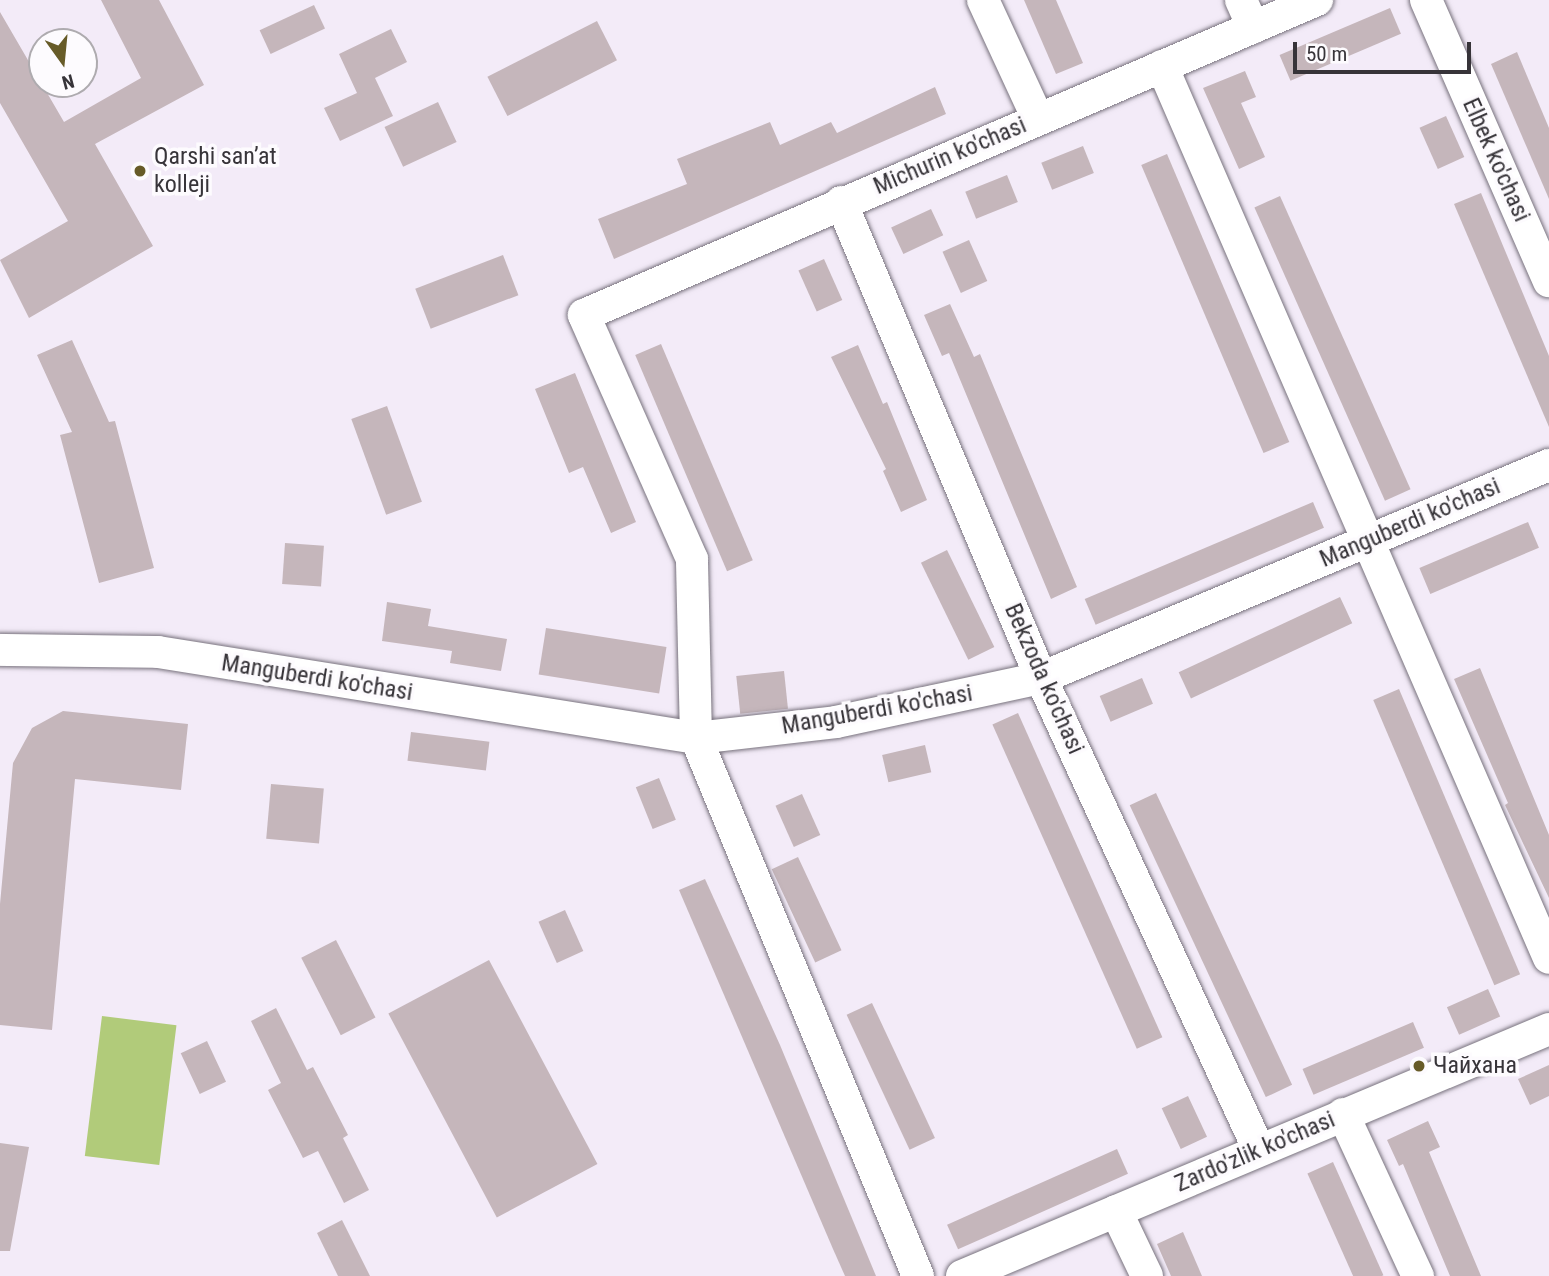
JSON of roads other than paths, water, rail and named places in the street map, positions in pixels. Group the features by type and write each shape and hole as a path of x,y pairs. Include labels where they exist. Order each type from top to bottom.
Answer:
{"street":[{"path":"983,0 1038,119"},
{"name":"Michurin ko'chasi","path":"696,738 692,559 584,315 1162,66 1247,14 1317,0"},
{"name":"Elbek ko'chasi","path":"1426,0 1549,281"},
{"path":"1162,66 1365,542 1549,958"},
{"name":"Bekzoda ko'chasi","path":"841,202 1041,678 1259,1150"},
{"name":"Manguberdi ko'chasi","path":"0,650 158,652 696,738 836,722 1041,678 1549,465"},
{"path":"696,738 918,1276"},
{"name":"Zardo'zlik ko'chasi","path":"962,1276 1549,1029"},
{"path":"1343,1114 1418,1276"},
{"path":"1116,1211 1147,1276"}],"place":[{"name":"Qarshi san’at kolleji","path":"140,171"},
{"name":"Чайхана","path":"1419,1066"}]}
